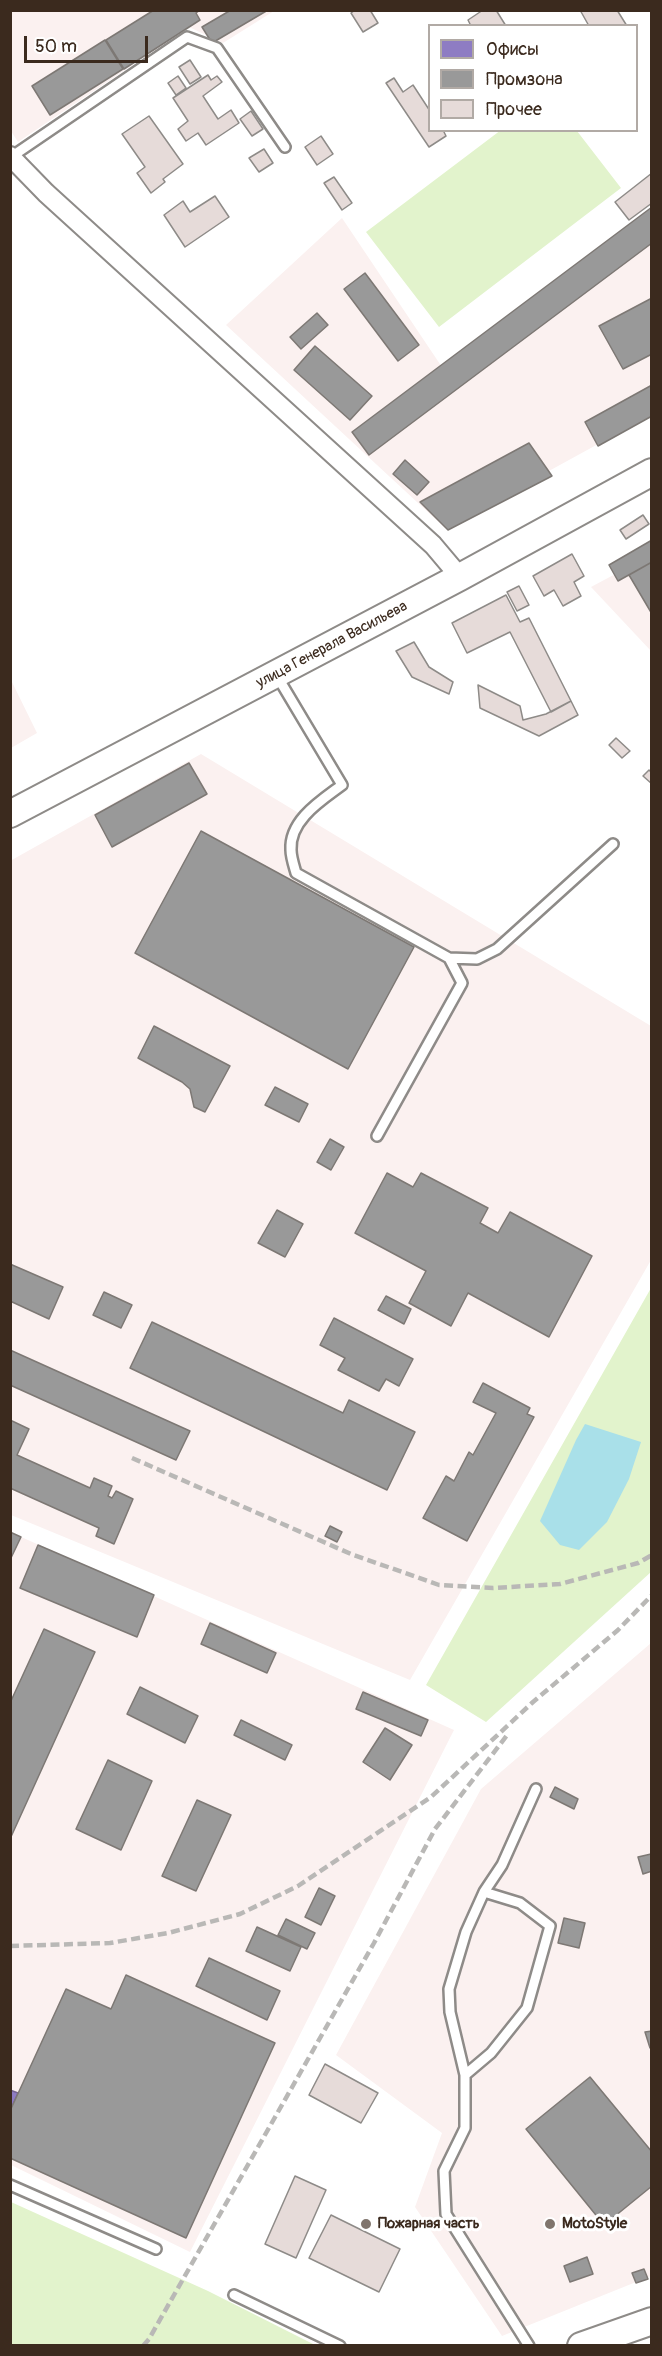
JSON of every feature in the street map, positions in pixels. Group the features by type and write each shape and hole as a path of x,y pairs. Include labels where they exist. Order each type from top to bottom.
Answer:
{"main road":[{"name":"улица Генерала Васильева","path":"10,814 460,577 651,472"},
{"path":"581,2346 651,2320"}],"street":[{"path":"11,156 46,193 433,545 460,577"}],"lane":[{"path":"11,156 187,37 218,48 285,147"},
{"path":"276,674 342,784 310,809 294,831 291,849 296,873 449,958 477,959 497,949 613,844"},
{"path":"377,1136 462,983 449,958"},
{"path":"529,2346 446,2214 444,2171 465,2128 465,2074 450,2012 449,1989 466,1932 484,1892 502,1865 536,1789"},
{"path":"465,2074 491,2053 527,2007 550,1926 520,1903 484,1892"},
{"path":"10,2186 156,2249"},
{"path":"234,2295 339,2346"}],"shaded area":[{"path":"11,11 274,11 223,43 189,27 18,142 11,131"},
{"path":"342,218 456,388 651,239 651,415 445,528 226,325"},
{"path":"651,555 651,651 591,587"},
{"path":"10,678 37,733 11,748 10,748"},
{"path":"201,754 651,1026 651,1260 410,1680 11,1515 10,861"},
{"path":"10,1532 454,1730 190,2252 11,2165"},
{"path":"651,1643 651,2276 502,2336 415,2207 442,2133 336,2055 481,1789"}],"green space":[{"path":"498,132 578,132 621,188 439,327 366,232"},
{"path":"651,1288 651,1572 486,1722 426,1685"},
{"path":"11,2202 208,2291 315,2345 11,2345"}],"water":[{"path":"585,1424 641,1442 629,1479 607,1522 579,1550 560,1545 540,1521"}],"building: Офисы":[{"path":"10,2090 18,2093 10,2111"}],"building: Промзона":[{"path":"154,10 200,10 196,13 200,20 124,69 106,40"},
{"path":"231,10 268,10 212,43 202,27"},
{"path":"105,40 123,69 50,115 32,86"},
{"path":"652,207 652,243 369,455 352,432"},
{"path":"365,273 419,345 398,361 344,289"},
{"path":"652,298 652,354 623,369 599,326"},
{"path":"317,313 328,325 301,349 290,337"},
{"path":"315,346 372,396 350,420 294,370"},
{"path":"652,385 652,416 598,446 585,422"},
{"path":"529,443 552,476 448,530 420,502"},
{"path":"405,460 429,482 417,495 393,474"},
{"path":"652,540 652,562 618,581 609,565"},
{"path":"652,562 652,614 629,575"},
{"path":"189,763 207,794 112,847 95,815"},
{"path":"201,831 414,947 348,1069 135,953"},
{"path":"154,1026 230,1066 205,1112 194,1107 190,1089 182,1082 138,1058"},
{"path":"275,1087 308,1104 299,1122 265,1105"},
{"path":"330,1139 344,1147 331,1170 317,1162"},
{"path":"387,1173 413,1187 421,1173 488,1208 480,1223 498,1233 510,1212 592,1256 549,1337 468,1293 451,1326 409,1303 426,1271 355,1233"},
{"path":"277,1210 303,1224 285,1257 258,1243"},
{"path":"10,1264 63,1287 49,1319 10,1301"},
{"path":"104,1292 132,1305 121,1328 93,1315"},
{"path":"386,1296 411,1309 404,1324 378,1310"},
{"path":"334,1318 413,1359 399,1386 386,1379 379,1391 338,1370 345,1358 320,1345"},
{"path":"152,1322 343,1413 349,1400 415,1432 387,1490 130,1368"},
{"path":"10,1350 190,1431 176,1460 10,1385"},
{"path":"483,1383 530,1408 527,1414 534,1417 467,1541 423,1518 446,1476 454,1481 469,1452 473,1455 496,1413 473,1402"},
{"path":"10,1420 29,1429 17,1455 90,1488 94,1478 112,1486 108,1496 112,1498 116,1491 133,1499 114,1544 96,1536 99,1528 10,1488"},
{"path":"330,1526 342,1532 337,1542 325,1536"},
{"path":"10,1532 21,1537 10,1560"},
{"path":"38,1545 154,1595 137,1637 20,1588"},
{"path":"210,1623 276,1653 267,1673 201,1644"},
{"path":"44,1629 95,1652 10,1839 10,1703"},
{"path":"140,1687 198,1716 185,1743 127,1714"},
{"path":"363,1692 428,1720 421,1736 356,1709"},
{"path":"241,1720 292,1745 285,1760 234,1735"},
{"path":"385,1728 412,1745 390,1780 363,1762"},
{"path":"108,1760 152,1781 121,1850 76,1829"},
{"path":"555,1787 578,1799 574,1809 550,1797"},
{"path":"197,1800 231,1815 196,1891 162,1876"},
{"path":"651,1854 652,1871 643,1874 638,1857"},
{"path":"319,1888 335,1896 321,1925 305,1917"},
{"path":"564,1918 585,1923 579,1948 558,1943"},
{"path":"286,1919 315,1933 307,1949 278,1935"},
{"path":"257,1927 301,1947 290,1971 246,1951"},
{"path":"209,1958 280,1991 267,2020 196,1986"},
{"path":"126,1975 275,2043 186,2238 10,2158 10,2111 66,1989 111,2009"},
{"path":"652,2031 652,2047 650,2048 645,2032"},
{"path":"590,2077 652,2152 652,2186 604,2225 526,2129"},
{"path":"587,2257 593,2274 570,2282 564,2266"},
{"path":"644,2269 648,2279 636,2283 632,2273"}],"building: Прочее":[{"path":"355,10 370,10 378,23 363,32 351,13"},
{"path":"483,10 496,10 505,24 470,24 468,20"},
{"path":"580,10 617,10 626,24 588,24"},
{"path":"190,60 201,77 190,84 179,67"},
{"path":"208,75 211,80 217,76 222,82 203,96 218,119 231,110 239,123 206,145 198,133 186,141 178,129 188,121 173,98"},
{"path":"178,76 186,88 176,95 168,83"},
{"path":"394,78 403,92 413,85 428,108 428,132 444,132 446,136 429,147 386,83"},
{"path":"251,111 263,129 252,136 240,119"},
{"path":"149,116 183,164 163,179 165,182 151,193 137,173 145,167 122,134"},
{"path":"321,136 333,154 317,165 305,147"},
{"path":"264,149 273,163 259,172 249,158"},
{"path":"652,173 652,203 629,220 615,202"},
{"path":"334,177 352,203 342,210 324,183"},
{"path":"215,196 229,217 185,247 164,215 183,201 190,212"},
{"path":"643,515 649,524 626,539 620,530"},
{"path":"572,554 584,576 574,582 581,596 563,606 554,590 544,596 533,576"},
{"path":"519,586 529,605 517,611 507,592"},
{"path":"506,595 520,622 529,618 571,701 551,712 510,632 467,653 452,623"},
{"path":"414,642 429,667 453,682 449,694 412,677 396,651"},
{"path":"478,685 520,706 523,720 546,714 571,701 578,715 539,736 480,708"},
{"path":"616,738 630,751 622,758 609,745"},
{"path":"649,770 652,773 652,784 643,776"},
{"path":"325,2064 378,2093 361,2123 309,2095"},
{"path":"295,2176 326,2190 296,2258 265,2244"},
{"path":"331,2215 400,2249 379,2292 309,2258"}],"railway":[{"path":"132,1458 351,1554 439,1585 493,1588 560,1584 638,1563 652,1555"},
{"path":"10,1946 110,1943 168,1933 240,1914 298,1886 431,1797 533,1702 618,1630 652,1595"},
{"path":"143,2346 374,1943 435,1829 508,1734"}],"place":[{"name":"Пожарная часть","path":"366,2224"},
{"name":"MotoStyle","path":"550,2224"}]}
